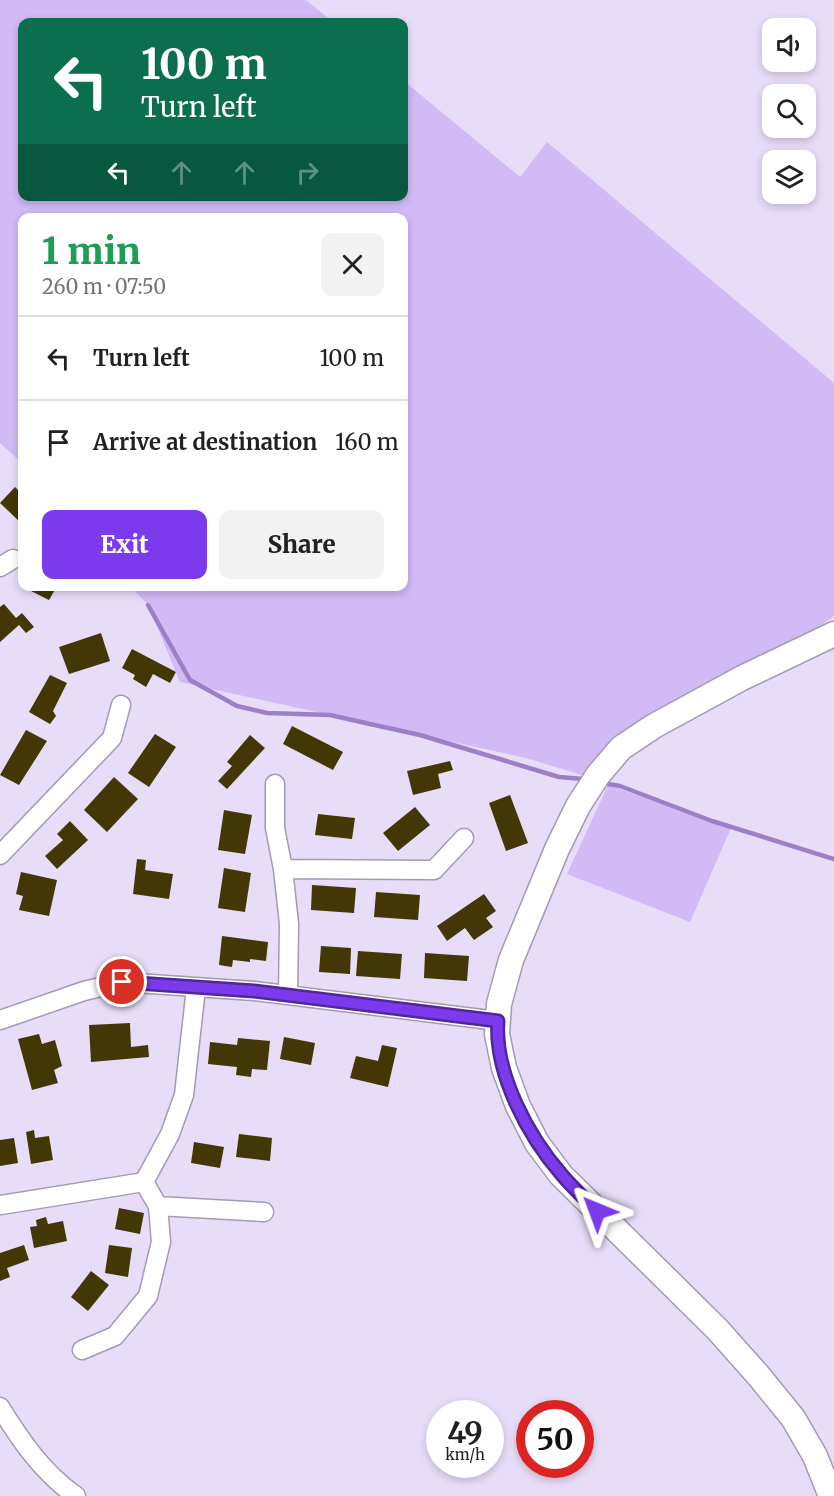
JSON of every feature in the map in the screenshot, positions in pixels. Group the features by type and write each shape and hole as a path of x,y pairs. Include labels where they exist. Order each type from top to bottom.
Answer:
{"main road":[{"path":"831,1496 816,1456 793,1418 758,1375 717,1329 561,1175 537,1143 518,1106 504,1068 497,1034 499,1004 511,960 557,849 578,806 621,748 654,726 742,678 834,634"}],"street":[{"path":"0,855 112,738 121,705"},
{"path":"275,784 275,828 283,868 289,924 288,995"},
{"path":"283,868 434,870 464,838"},
{"path":"0,1020 84,991 122,982 288,995 498,1021"},
{"path":"144,1182 170,1134 184,1095 196,988"},
{"path":"82,1350 115,1336 148,1296 161,1242 158,1206 144,1182"},
{"path":"0,1206 144,1182"},
{"path":"158,1206 264,1212"},
{"path":"0,1407 39,1463 76,1496"}],"shaded area":[{"path":"0,0 306,0 328,18 18,18 18,201 408,201 408,84 520,177 547,142 834,383 834,616 595,779 526,758 180,682 148,605 135,591 408,591 408,213 18,213 18,459 0,443"},
{"path":"608,785 731,828 690,922 567,874"}],"building":[{"path":"15,487 18,490 18,520 0,503"},
{"path":"31,591 54,591 49,600"},
{"path":"4,604 16,618 22,613 34,627 26,633 19,625 0,642 0,607"},
{"path":"101,633 110,661 69,674 59,647"},
{"path":"132,649 176,672 170,683 153,674 146,687 133,679 135,675 122,668"},
{"path":"50,675 67,683 53,711 56,716 50,724 29,712"},
{"path":"292,726 343,752 333,770 283,744"},
{"path":"26,730 47,741 19,785 0,775"},
{"path":"155,734 176,747 149,787 128,773"},
{"path":"250,735 265,748 227,789 218,781 232,766 227,762"},
{"path":"450,761 453,770 438,774 441,788 413,795 407,771"},
{"path":"114,777 138,799 107,832 84,810"},
{"path":"510,795 528,843 506,851 489,803"},
{"path":"415,807 430,825 398,851 383,833"},
{"path":"224,810 252,815 245,854 218,850"},
{"path":"318,814 355,818 352,839 315,835"},
{"path":"70,821 88,840 57,869 45,856 63,840 57,834"},
{"path":"137,859 146,860 145,870 173,874 169,899 133,894"},
{"path":"224,868 251,873 245,912 218,908"},
{"path":"21,872 57,880 49,916 19,910 23,896 16,894"},
{"path":"312,885 356,888 354,913 311,910"},
{"path":"376,892 420,895 418,920 374,917"},
{"path":"484,894 496,911 486,918 493,927 474,940 465,928 447,941 437,926"},
{"path":"222,936 268,942 266,961 233,960 232,967 219,965"},
{"path":"321,946 351,948 350,974 319,972"},
{"path":"358,951 402,954 400,979 356,976"},
{"path":"425,953 469,956 467,981 424,978"},
{"path":"130,1023 131,1047 148,1045 149,1057 91,1062 89,1025"},
{"path":"39,1034 42,1044 55,1040 62,1066 54,1070 58,1083 32,1090 18,1039"},
{"path":"284,1037 315,1043 311,1065 280,1059"},
{"path":"238,1038 270,1041 267,1070 252,1069 251,1077 236,1075 237,1067 208,1064 210,1042 237,1045"},
{"path":"382,1045 397,1048 388,1087 350,1078 356,1056 378,1061"},
{"path":"34,1130 35,1138 49,1136 53,1160 31,1164 26,1132"},
{"path":"239,1134 272,1138 270,1161 236,1157"},
{"path":"14,1138 18,1163 0,1166 0,1140"},
{"path":"194,1142 224,1147 220,1168 191,1163"},
{"path":"119,1208 144,1213 140,1234 115,1229"},
{"path":"46,1217 48,1224 63,1221 67,1241 34,1248 30,1227 37,1226 36,1220"},
{"path":"24,1245 29,1260 7,1268 10,1277 0,1281 0,1253"},
{"path":"109,1245 132,1248 128,1277 105,1273"},
{"path":"91,1271 109,1285 88,1311 71,1297"}],"waterway":[{"path":"148,605 190,680 237,706 267,713 330,715 420,735 559,777 583,779"},
{"path":"608,784 620,786 712,821 834,859"}],"route":[{"path":"122,982 254,991 498,1021 497,1034 504,1068 518,1106 537,1143 561,1175 597,1211"}]}
